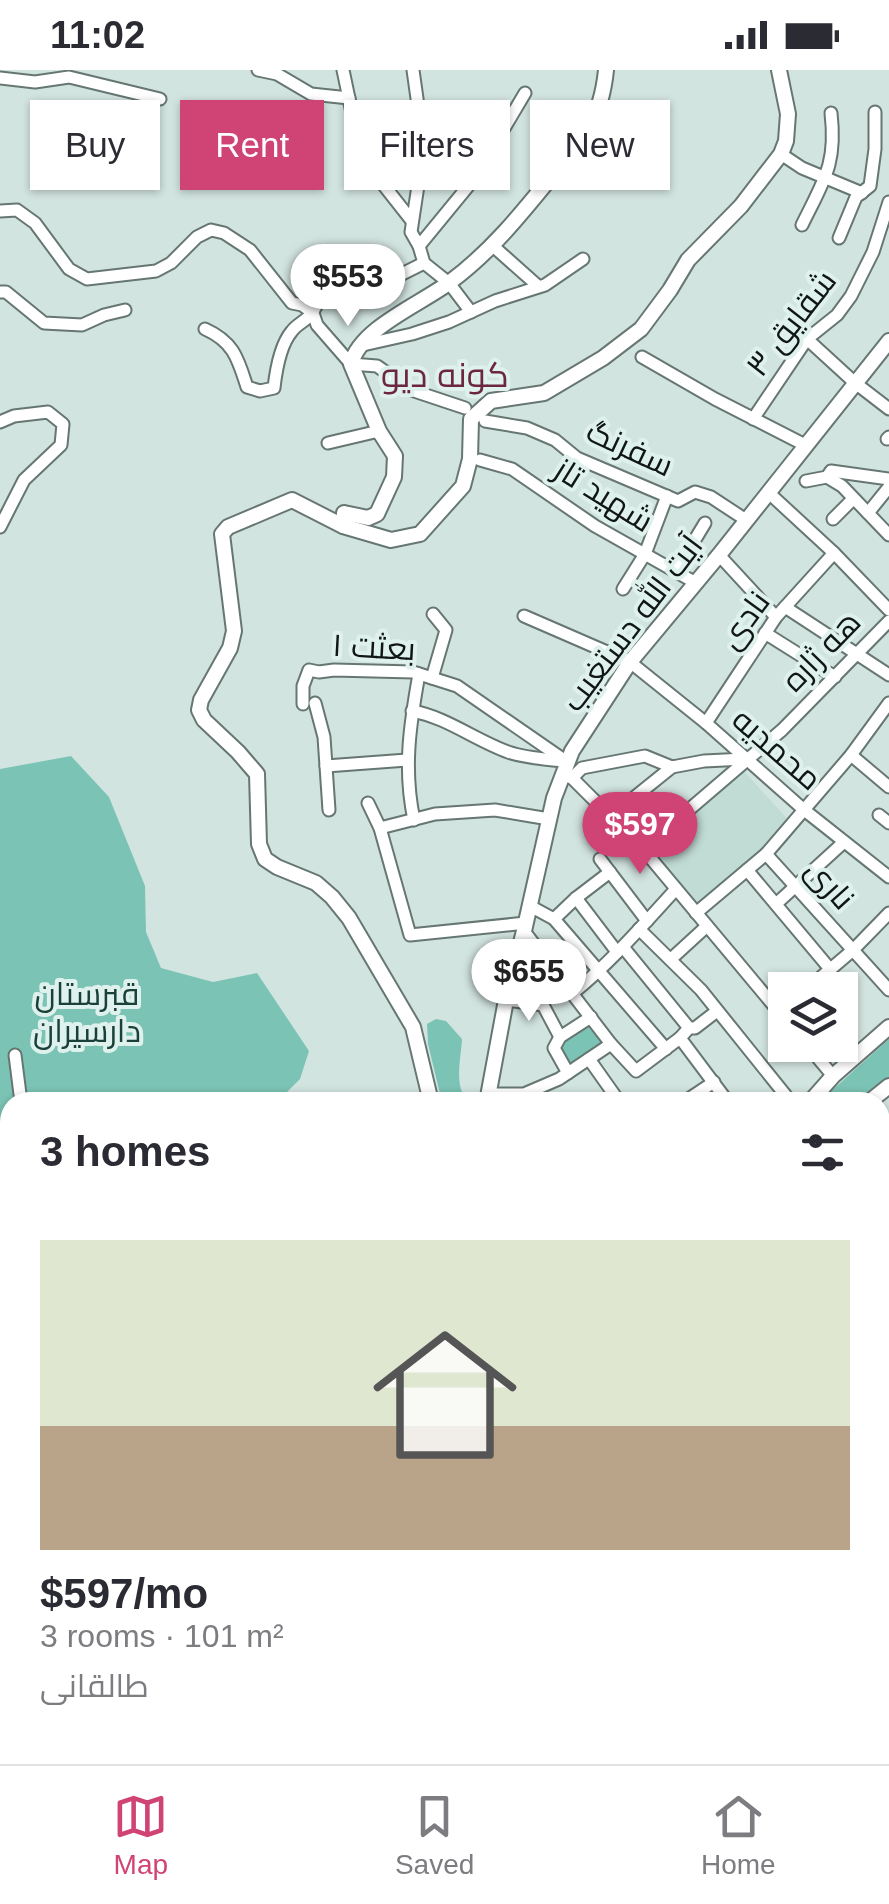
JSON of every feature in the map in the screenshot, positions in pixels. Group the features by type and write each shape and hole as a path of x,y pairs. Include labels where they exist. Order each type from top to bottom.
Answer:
{"street":[{"path":"258,70 277,74 311,94 350,98"},
{"path":"343,70 355,127 372,168 412,222"},
{"path":"413,70 421,127 411,232 424,263 449,283 471,312"},
{"path":"351,364 354,353 382,326 449,283 494,246 541,192 587,132 606,70"},
{"path":"429,1092 413,1028 349,918 316,883 265,859 259,844 257,774 204,720 200,710 200,700 230,648 234,631 222,534 228,527 292,500 391,540 420,534 464,486 470,458 471,419 491,401 544,392 626,342 641,329 688,260 742,206 781,154 786,140 788,114 779,70"},
{"path":"0,78 35,82 69,77 160,99"},
{"path":"419,246 474,179 525,92"},
{"path":"839,238 856,198 870,186 875,112"},
{"path":"802,224 830,167 834,140 831,113"},
{"path":"781,154 802,168 862,193"},
{"name":"شقایق ۳","path":"753,419 807,340 837,315 851,296 873,252 889,202"},
{"path":"0,212 17,210 35,223 69,270 87,279 156,271 172,263 196,237 211,230 224,232 250,250 292,303 313,313"},
{"path":"494,246 538,286"},
{"path":"362,345 449,322 545,285 583,259"},
{"path":"344,520 377,514 394,477 395,456 379,430 351,364 317,325 313,313 316,302 326,294 352,299 424,263"},
{"path":"0,292 6,292 44,322 82,325 125,310"},
{"path":"206,329 221,336 236,354 248,387 260,391 274,388 290,332 313,313"},
{"path":"807,340 889,409"},
{"name":"آیت الله دستغیب","path":"489,1092 506,1000 549,819 592,719 630,662 889,341"},
{"path":"642,357 806,444"},
{"path":"351,364 377,366 411,390 465,408"},
{"path":"0,422 14,416 48,412 63,424 62,444 24,480 0,527"},
{"name":"سفرنگ","path":"485,422 528,428 554,440 577,458 678,501 695,492 746,520"},
{"path":"328,443 379,430"},
{"name":"شهید تاز","path":"480,460 512,469 595,526 696,584"},
{"path":"806,481 827,477 831,472 889,479"},
{"path":"827,477 889,534"},
{"path":"868,513 889,488"},
{"path":"768,493 889,610"},
{"path":"624,588 645,554 667,496"},
{"path":"833,518 853,498"},
{"path":"676,570 705,522"},
{"name":"نادی","path":"706,723 765,633 834,553"},
{"path":"719,555 781,612 889,675"},
{"path":"414,820 407,760 412,711 446,630 433,614"},
{"name":"محمدیه","path":"524,616 630,662 747,758 803,810 889,877"},
{"name":"هه ژاره","path":"642,849 782,730 889,621"},
{"path":"765,633 834,677"},
{"name":"بعثت ۱","path":"326,766 324,737 303,686 309,670 425,676 457,686 567,772 642,849 768,997"},
{"path":"696,913 766,854 851,755 889,703"},
{"path":"412,711 432,714 511,753 567,772 645,756 672,767"},
{"path":"851,755 889,786"},
{"path":"610,817 672,767 747,758"},
{"path":"329,810 326,766 407,760"},
{"path":"368,803 380,828 410,936 525,927 611,1044 636,1071 717,1011"},
{"path":"380,828 436,814 495,810 549,819"},
{"path":"776,904 844,842"},
{"name":"ناری","path":"766,854 889,990"},
{"path":"600,860 643,925 783,1092"},
{"path":"747,870 830,969"},
{"path":"554,919 610,872"},
{"path":"573,993 599,972 676,889"},
{"path":"576,898 690,1028"},
{"path":"530,906 554,919 666,1049"},
{"path":"827,972 887,920"},
{"path":"671,959 707,926"},
{"path":"506,1000 543,1005 560,1038"},
{"path":"568,1072 554,1048 560,1038 591,1017"},
{"path":"819,1092 889,1027"},
{"path":"680,1038 721,1092"},
{"path":"528,1092 611,1044"},
{"path":"15,1055 20,1092"},
{"path":"589,1059 612,1092"},
{"path":"821,1062 833,1076"},
{"path":"699,1092 714,1082"}],"shaded area":[{"path":"741,768 792,824 699,908 647,849"}],"green space":[{"name":"قبرستان دارسیران","path":"71,756 109,797 145,886 146,932 161,968 213,982 257,973 309,1051 300,1079 287,1092 0,1092 0,769"},
{"path":"436,1019 446,1021 462,1039 459,1081 462,1092 440,1092 427,1024"},
{"path":"587,1025 602,1044 572,1065 559,1048 560,1040"},
{"path":"889,1039 889,1078 874,1092 830,1092"}],"district":[{"name":"کونه دیو","path":"445,374"}]}
